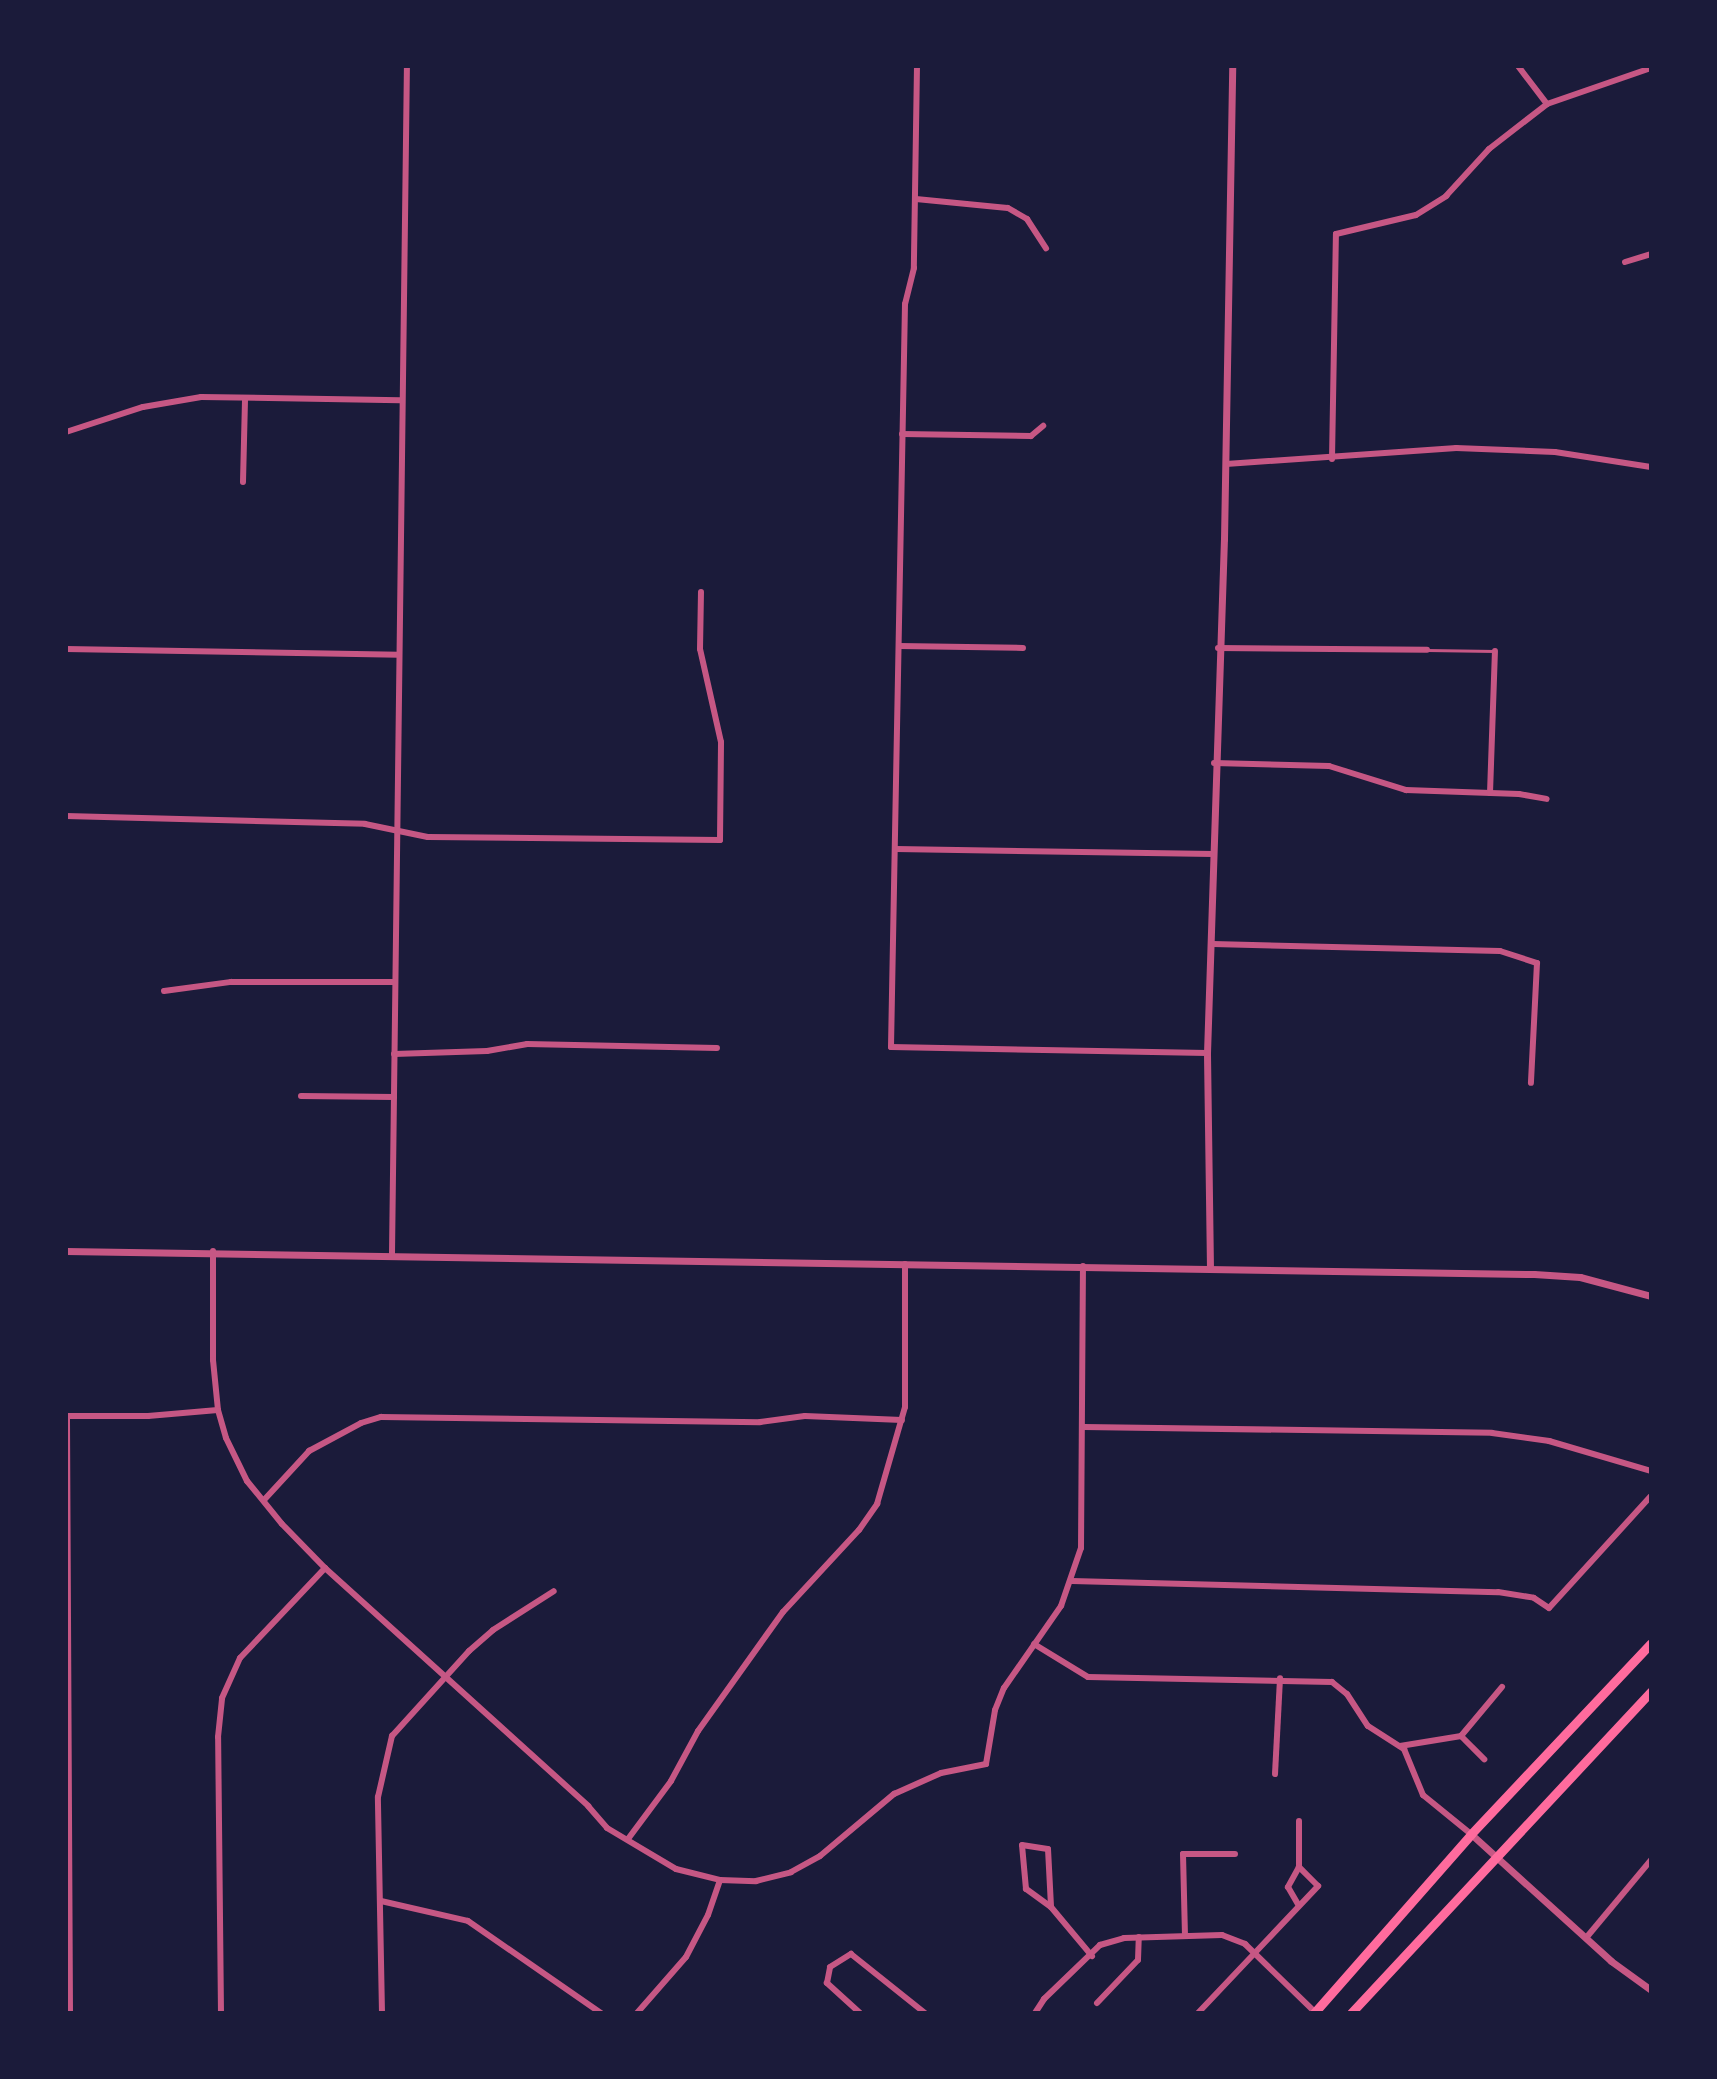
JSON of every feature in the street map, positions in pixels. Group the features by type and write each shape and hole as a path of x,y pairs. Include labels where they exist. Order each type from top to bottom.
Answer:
{"main road":[{"path":"1315,2013 1471,1834 1651,1643"},
{"path":"1351,2013 1651,1691"}],"street":[{"path":"392,1254 400,400 407,66"},
{"path":"917,66 914,268 905,304 891,1047 1207,1053"},
{"path":"1210,1269 1207,1053 1213,944 1214,763 1226,464 1232,66"},
{"path":"1518,66 1547,104"},
{"path":"1332,459 1336,234 1401,220 1435,204 1489,149 1547,104 1651,68"},
{"path":"916,199 1008,208 1027,219 1046,248"},
{"path":"1625,262 1651,254"},
{"path":"66,432 171,400 201,397 400,400"},
{"path":"243,482 245,400"},
{"path":"902,434 1031,436 1043,426"},
{"path":"1226,464 1456,448 1508,449 1651,467"},
{"path":"66,816 365,824 428,837 720,840 721,742 700,649 701,592"},
{"path":"899,646 1023,648"},
{"path":"1218,648 1427,650"},
{"path":"66,649 399,655"},
{"path":"1490,793 1495,651"},
{"path":"1214,763 1329,766 1406,790 1547,799"},
{"path":"896,849 1213,854"},
{"path":"1213,944 1500,951 1537,963 1531,1083"},
{"path":"164,991 231,982 394,982"},
{"path":"394,1054 487,1051 527,1044 717,1048"},
{"path":"301,1096 394,1097"},
{"path":"66,1251 1534,1274 1580,1277 1651,1296"},
{"path":"213,1251 213,1360 218,1410 236,1460 264,1500 325,1568 588,1806 607,1828 676,1869 720,1880 756,1881 791,1872 820,1856 894,1794 941,1773 986,1764 995,1710 1004,1688 1061,1606 1072,1581 1083,1536 1083,1266"},
{"path":"628,1839 671,1781 698,1731 783,1612 859,1530 877,1504 906,1397 905,1264"},
{"path":"70,2013 67,1416 148,1416 218,1410"},
{"path":"264,1500 309,1451 361,1423 381,1417 760,1422 805,1416 902,1420"},
{"path":"1084,1427 1492,1433 1549,1441 1651,1471"},
{"path":"1072,1581 1498,1592 1534,1598 1549,1608 1651,1496"},
{"path":"221,2013 218,1737 222,1698 240,1658 325,1568"},
{"path":"382,2013 378,1797 382,1766 392,1736 443,1677 493,1630 554,1591"},
{"path":"1034,1644 1088,1677 1280,1678 1332,1682 1347,1694 1368,1726 1400,1746 1407,1754 1423,1795 1586,1938 1651,1990"},
{"path":"1275,1774 1280,1678"},
{"path":"1400,1746 1461,1736 1502,1687"},
{"path":"1461,1736 1484,1759"},
{"path":"1298,1904 1288,1887 1299,1867 1299,1821"},
{"path":"1051,1907 1048,1849 1022,1845 1026,1889 1051,1907 1092,1956"},
{"path":"1185,1936 1183,1854 1235,1854"},
{"path":"1586,1938 1651,1860"},
{"path":"1198,2013 1318,1886 1299,1867"},
{"path":"637,2013 686,1957 708,1915 720,1880"},
{"path":"381,1901 468,1921 601,2013"},
{"path":"1035,2013 1044,1999 1100,1945 1139,1937 1185,1936 1234,1938 1255,1953 1315,2013"},
{"path":"1097,2003 1138,1960 1139,1937"},
{"path":"860,2013 827,1983 830,1967 851,1954 925,2013"}],"lane":[{"path":"1427,650 1495,651"}]}
